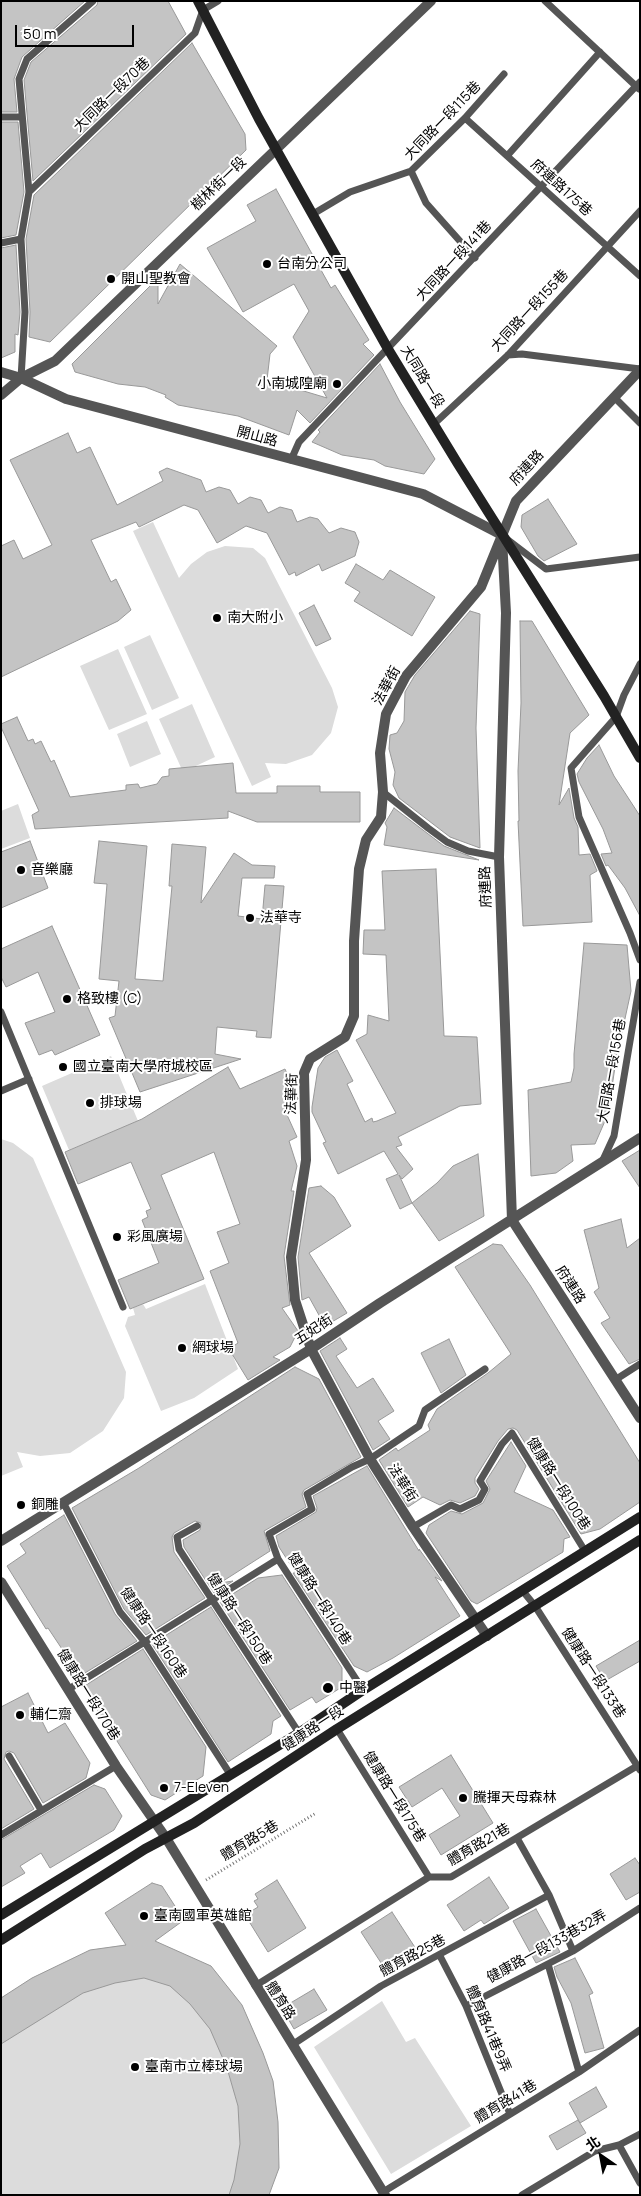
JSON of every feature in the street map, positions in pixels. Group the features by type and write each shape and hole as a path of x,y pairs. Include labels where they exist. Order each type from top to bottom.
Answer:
{"street":[{"name":"樹林街一段","path":"1,395 21,378 55,361 431,1"},
{"name":"大同路一段","path":"200,6 276,149 388,349 640,758"},
{"name":"府連路","path":"640,369 516,500 502,535 506,613 499,858 512,1220 640,1418"},
{"name":"開山路","path":"1,372 21,378 66,399 423,494 502,535"},
{"name":"法華街","path":"487,1636 370,1459 312,1349 295,1300 291,1257 306,1160 304,1073 310,1058 345,1037 354,1016 354,941 359,869 366,840 381,817 383,792 380,754 386,714 406,676 481,587 502,535"},
{"name":"五妃街","path":"1,1542 312,1349 380,1302 640,1138"},
{"name":"健康路一段","path":"1,1915 299,1733 363,1690 640,1517"},
{"name":"健康路一段","path":"1,1940 166,1838 194,1823 338,1729 640,1540"},
{"name":"健康路一段170巷","path":"1,1582 116,1766 154,1820"},
{"name":"體育路","path":"154,1820 384,2194"}],"lane":[{"path":"21,378 25,312 22,239 29,192 19,79 27,59 93,1"},
{"path":"200,6 218,1"},
{"path":"545,1 639,85"},
{"name":"大同路一段70巷","path":"29,192 195,33 200,6"},
{"path":"507,156 600,52"},
{"name":"大同路一段115巷","path":"313,214 350,192 411,171 465,118 504,74"},
{"name":"大同路一段141巷","path":"291,460 299,442 639,85"},
{"path":"1,117 22,117"},
{"name":"府連路175巷","path":"465,118 640,276"},
{"path":"411,171 426,203 475,258"},
{"name":"大同路一段155巷","path":"434,424 508,355 640,211"},
{"path":"1,243 22,239"},
{"path":"508,355 522,354 640,369"},
{"path":"614,397 640,423"},
{"path":"502,535 546,569 640,557"},
{"path":"640,664 624,695 616,717 571,768 579,817 640,960"},
{"path":"383,792 447,842 468,851 499,858"},
{"name":"大同路一段156巷","path":"601,1162 614,1136 640,982"},
{"path":"1,1012 123,1307"},
{"path":"1,1091 29,1079"},
{"path":"615,1380 640,1364"},
{"path":"370,1459 419,1426 425,1410 485,1369"},
{"name":"健康路一段100巷","path":"414,1528 451,1505 460,1509 479,1500 485,1489 480,1481 502,1444 512,1433 586,1551"},
{"name":"健康路一段140巷","path":"363,1690 278,1558 270,1534 312,1509 307,1494 352,1466 370,1459"},
{"name":"健康路一段160巷","path":"63,1502 120,1612 144,1641 230,1774"},
{"name":"健康路一段150巷","path":"197,1526 176,1537 179,1549 299,1733"},
{"path":"69,1689 278,1558"},
{"name":"健康路一段133巷","path":"522,1590 535,1606 638,1768"},
{"name":"健康路一段175巷","path":"338,1729 429,1877"},
{"path":"9,1756 42,1810"},
{"path":"1,1835 116,1766"},
{"name":"體育路21巷","path":"255,1986 429,1877 451,1877 638,1768"},
{"path":"517,1838 550,1895 573,1951"},
{"name":"體育路25巷","path":"292,2045 381,1986 440,1956 550,1895"},
{"name":"健康路一段133巷32弄","path":"466,2006 573,1951 640,1908"},
{"name":"體育路41巷9弄","path":"440,1956 466,2006 510,2114"},
{"path":"548,1964 579,2072"},
{"name":"體育路41巷","path":"384,2194 579,2072 640,2030"},
{"path":"522,2195 595,2151 618,2145 640,2134"},
{"path":"618,2145 640,2183"}],"path":[{"name":"體育路5巷","path":"195,1887 316,1813"}],"shaded area":[{"path":"153,522 179,578 191,564 207,552 225,546 253,548 265,558 332,688 338,707 331,733 312,755 286,764 265,763 271,777 252,786 133,531"},
{"path":"150,635 179,698 152,710 124,647"},
{"path":"118,649 147,714 109,730 80,666"},
{"path":"192,704 215,757 183,772 159,719"},
{"path":"147,721 161,754 130,767 117,734"},
{"path":"18,804 30,838 1,849 1,811"},
{"name":"排球場","path":"111,1056 138,1121 69,1150 42,1086"},
{"path":"1,1139 13,1143 33,1158 126,1372 124,1398 103,1431 70,1453 40,1456 17,1452 23,1467 1,1476"},
{"name":"網球場","path":"205,1284 238,1369 194,1398 161,1411 125,1326 128,1317 135,1315 133,1308 143,1304 146,1309"},
{"name":"臺南市立棒球場","path":"129,1944 168,1947 211,1966 242,2005 273,2081 279,2168 269,2195 1,2195 1,1998 32,1978 90,1950"},
{"path":"382,2001 406,2042 415,2038 471,2126 391,2174 314,2047"}],"building":[{"path":"1,1 85,1 22,57 14,79 17,112 1,112"},
{"path":"98,1 168,1 186,34 33,181 24,80 31,62 97,5"},
{"path":"192,43 245,134 246,150 50,342 29,337 30,312 26,239 34,195"},
{"path":"1,122 18,122 24,192 16,235 1,238"},
{"path":"276,189 331,288 335,285 369,340 363,344 374,355 310,423 297,410 289,435 238,416 178,405 165,397 166,395 145,387 118,384 75,372 72,364 158,278 158,304 180,264 277,346 270,354 267,380 327,398 293,337 309,311 294,284 243,312 207,248 256,221 247,205"},
{"path":"16,245 20,312 18,335 15,334 15,352 1,358 1,248"},
{"path":"380,364 400,402 435,459 424,474 385,466 374,460 342,455 312,442 320,432 318,430"},
{"path":"68,433 77,453 90,447 117,505 163,481 159,472 167,468 201,480 206,492 219,487 230,490 238,504 250,497 261,500 268,513 280,507 292,510 297,522 310,517 318,519 329,533 341,528 355,532 359,542 355,556 322,571 319,564 296,576 295,572 289,575 267,533 246,526 217,543 198,510 184,505 139,527 136,522 91,540 111,582 116,579 131,610 118,621 1,677 1,546 14,540 23,559 52,545 10,460"},
{"path":"548,499 577,544 544,561 538,556 521,527 522,515"},
{"path":"356,564 383,580 390,570 435,597 412,636 354,601 360,592 345,583"},
{"path":"314,605 331,639 316,646 299,613"},
{"path":"470,611 480,614 476,728 480,848 450,837 399,798 393,785 395,772 389,749 390,735 397,733 404,721 405,692 415,675"},
{"path":"520,621 532,621 589,715 570,733 559,805 569,788 574,818 578,827 579,855 590,854 597,871 590,875 592,922 523,926 518,821 521,703"},
{"path":"17,717 28,741 33,739 35,744 41,741 51,762 54,760 70,797 126,790 126,785 138,784 140,788 157,784 162,777 169,776 169,769 233,763 236,793 277,793 277,786 320,786 320,792 360,792 360,822 257,822 228,811 228,818 35,829 32,815 39,811 1,727 1,724"},
{"path":"599,745 614,776 640,816 640,916 625,888 608,865 606,866 601,854 612,853 577,774 587,758"},
{"path":"394,808 444,846 479,860 384,845 387,827 385,823"},
{"name":"音樂廳","path":"30,841 48,888 1,908 1,852"},
{"path":"99,841 147,846 135,979 163,981 172,886 169,886 172,844 206,847 201,903 234,853 252,865 275,866 274,878 242,878 238,916 262,919 265,885 284,886 271,1038 256,1037 257,1031 217,1027 215,1054 241,1059 140,1092 109,1018 115,1016 119,981 99,979 107,884 94,883"},
{"path":"436,869 444,1036 477,1037 481,1104 460,1106 398,1137 402,1145 396,1147 413,1169 402,1179 399,1175 412,1203 400,1209 386,1179 398,1174 384,1151 338,1174 323,1143 326,1142 312,1112 312,1107 318,1068 325,1057 337,1050 353,1081 347,1084 365,1122 372,1118 373,1122 377,1121 396,1113 356,1040 367,1034 368,1015 389,1021 386,955 363,954 364,930 385,930 382,871"},
{"name":"格致樓 (C)","path":"52,926 100,1035 55,1055 52,1050 39,1055 25,1023 55,1012 38,972 6,987 1,977 1,949"},
{"path":"584,943 627,945 631,991 616,1060 608,1114 595,1144 571,1145 573,1161 556,1173 531,1176 528,1090 571,1082 574,1068"},
{"path":"228,1067 240,1089 285,1069 298,1099 283,1106 297,1137 289,1141 297,1166 291,1191 294,1191 284,1256 290,1305 282,1308 298,1331 290,1347 273,1357 280,1360 248,1380 229,1349 238,1343 210,1271 229,1263 217,1232 240,1224 214,1152 161,1175 204,1279 130,1309 118,1280 159,1263 142,1220 148,1217 146,1211 151,1209 131,1162 78,1184 65,1152 142,1119"},
{"path":"640,1150 640,1188 622,1161"},
{"path":"478,1154 484,1216 439,1241 412,1203 437,1183 453,1166"},
{"path":"321,1186 334,1197 351,1226 309,1253 347,1313 325,1326 309,1297 302,1300 298,1257 309,1188"},
{"path":"621,1219 627,1248 640,1238 640,1359 629,1364 601,1323 610,1318 594,1292 599,1288 584,1230"},
{"path":"493,1244 502,1245 530,1285 640,1463 640,1502 600,1529 581,1534 517,1430 513,1428 508,1429 498,1441 475,1478 475,1483 479,1489 475,1496 460,1503 450,1500 440,1505 423,1497 408,1507 379,1460 396,1448 398,1451 430,1430 428,1425 437,1409 488,1373 511,1354 455,1267"},
{"path":"340,1338 347,1349 336,1356 357,1388 373,1378 394,1411 378,1421 390,1439 373,1450 320,1351"},
{"path":"449,1339 466,1375 441,1393 421,1353"},
{"path":"295,1367 319,1379 361,1457 304,1490 302,1494 306,1507 264,1531 270,1551 220,1583 233,1581 214,1593 184,1547 183,1540 200,1530 201,1523 195,1521 174,1533 172,1537 174,1552 205,1598 146,1635 124,1609 72,1508 139,1468"},
{"path":"511,1442 526,1466 514,1492 553,1510 570,1537 564,1539 563,1552 477,1604 471,1601 426,1533 429,1525 451,1511 462,1514 483,1503 490,1489 486,1481"},
{"path":"367,1466 419,1551 419,1549 442,1581 435,1577 460,1616 367,1672 354,1666 293,1573 296,1573 279,1547 276,1536 316,1512 317,1508 313,1496"},
{"path":"64,1515 115,1614 137,1641 80,1676 48,1628 46,1629 7,1566 26,1553 20,1544"},
{"path":"282,1575 342,1668 342,1687 316,1703 312,1697 290,1710 220,1602 258,1578"},
{"path":"211,1607 281,1716 273,1721 271,1734 228,1762 152,1644"},
{"path":"640,1640 640,1661 605,1681 596,1666"},
{"path":"143,1649 206,1747 203,1776 165,1800 151,1795 83,1687"},
{"path":"28,1693 48,1733 65,1723 90,1763 86,1778 43,1803 14,1753 6,1752 4,1759 34,1809 1,1829 1,1707"},
{"name":"騰揮天母森林","path":"451,1755 493,1823 441,1855 429,1835 460,1816 442,1788 412,1807 399,1787"},
{"path":"94,1785 105,1789 122,1816 114,1830 50,1868 41,1853 20,1866 25,1873 1,1887 1,1840"},
{"path":"635,1858 640,1865 640,1892 626,1900 610,1874"},
{"path":"489,1877 509,1908 484,1924 481,1920 464,1931 447,1905"},
{"path":"277,1880 306,1928 268,1952 245,1915 258,1907 254,1901 258,1899 255,1894"},
{"path":"152,1883 162,1886 184,1920 155,1941 211,1966 242,2005 263,2053 273,2081 278,2122 279,2168 269,2195 229,2195 234,2180 240,2144 238,2106 227,2068 210,2029 190,2004 170,1986 144,1978 115,1983 83,1993 1,2044 1,1998 32,1978 90,1950 126,1945 105,1913"},
{"path":"536,1909 560,1952 536,1963 513,1921"},
{"path":"392,1912 418,1952 387,1972 361,1932"},
{"path":"575,1958 593,1993 589,1995 604,2048 585,2053 571,2003 557,1977 554,1967"},
{"path":"314,1989 327,2010 294,2029 282,2008"},
{"path":"596,2087 607,2107 580,2123 569,2103"},
{"path":"578,2120 586,2133 557,2150 549,2136"}],"place":[{"name":"台南分公司","path":"267,264"},
{"name":"開山聖教會","path":"111,279"},
{"name":"小南城隍廟","path":"337,384"},
{"name":"南大附小","path":"217,618"},
{"name":"音樂廳","path":"21,870"},
{"name":"法華寺","path":"250,918"},
{"name":"格致樓 (C)","path":"67,999"},
{"name":"國立臺南大學府城校區","path":"63,1067"},
{"name":"排球場","path":"90,1103"},
{"name":"彩風廣場","path":"117,1237"},
{"name":"網球場","path":"182,1348"},
{"name":"銅雕","path":"21,1505"},
{"name":"中醫","path":"328,1688"},
{"name":"輔仁齋","path":"20,1715"},
{"name":"7-Eleven","path":"164,1788"},
{"name":"騰揮天母森林","path":"463,1798"},
{"name":"臺南國軍英雄館","path":"144,1916"},
{"name":"臺南市立棒球場","path":"135,2067"}]}
